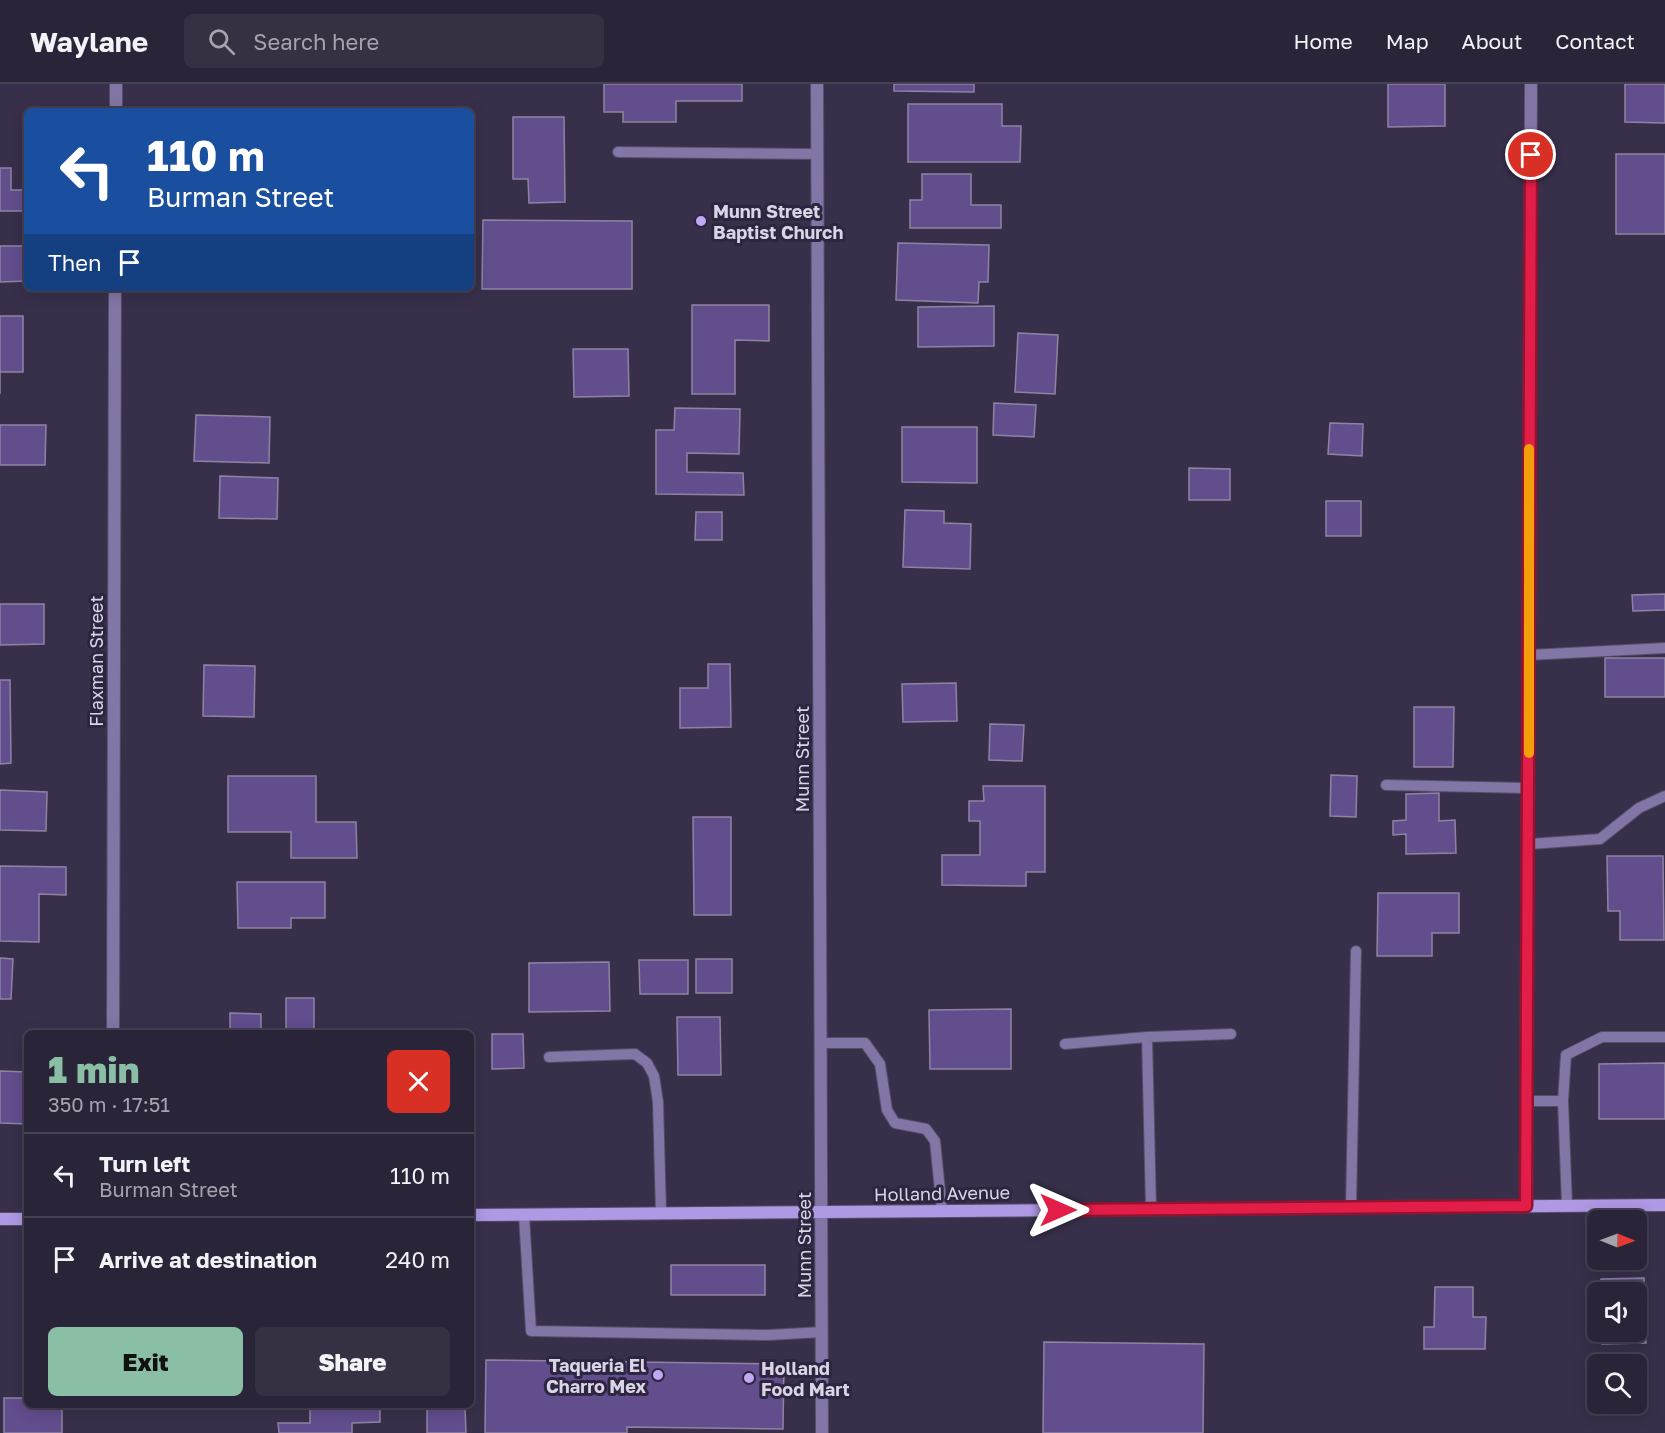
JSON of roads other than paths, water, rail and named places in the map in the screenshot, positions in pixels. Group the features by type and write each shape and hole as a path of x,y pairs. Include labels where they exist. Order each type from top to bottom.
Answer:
{"main road":[{"name":"Holland Avenue","path":"474,1215 1665,1204"},
{"path":"0,1219 24,1219"}],"street":[{"path":"116,84 116,108"},
{"name":"Munn Street","path":"817,84 822,1433"},
{"path":"1526,1206 1530,844 1531,84"},
{"name":"Flaxman Street","path":"112,1030 115,291"}],"lane":[{"path":"618,152 817,154"},
{"path":"1529,655 1665,648"},
{"path":"1386,785 1529,788"},
{"path":"1530,844 1600,839 1639,808 1665,796"},
{"path":"1351,1207 1356,951"},
{"path":"1065,1044 1147,1037 1231,1034"},
{"path":"1147,1037 1151,1209"},
{"path":"1566,1205 1563,1101 1566,1055 1602,1037 1665,1037"},
{"path":"821,1043 865,1043 880,1064 887,1110 895,1123 926,1129 935,1141 942,1211"},
{"path":"549,1057 635,1054 647,1063 654,1076 658,1102 661,1214"},
{"path":"1527,1101 1563,1101"},
{"path":"524,1215 531,1331 769,1335 822,1332"}],"place":[{"name":"Munn Street Baptist Church","path":"701,221"},
{"name":"Taqueria El Charro Mex","path":"658,1375"},
{"name":"Holland Food Mart","path":"749,1378"}]}
